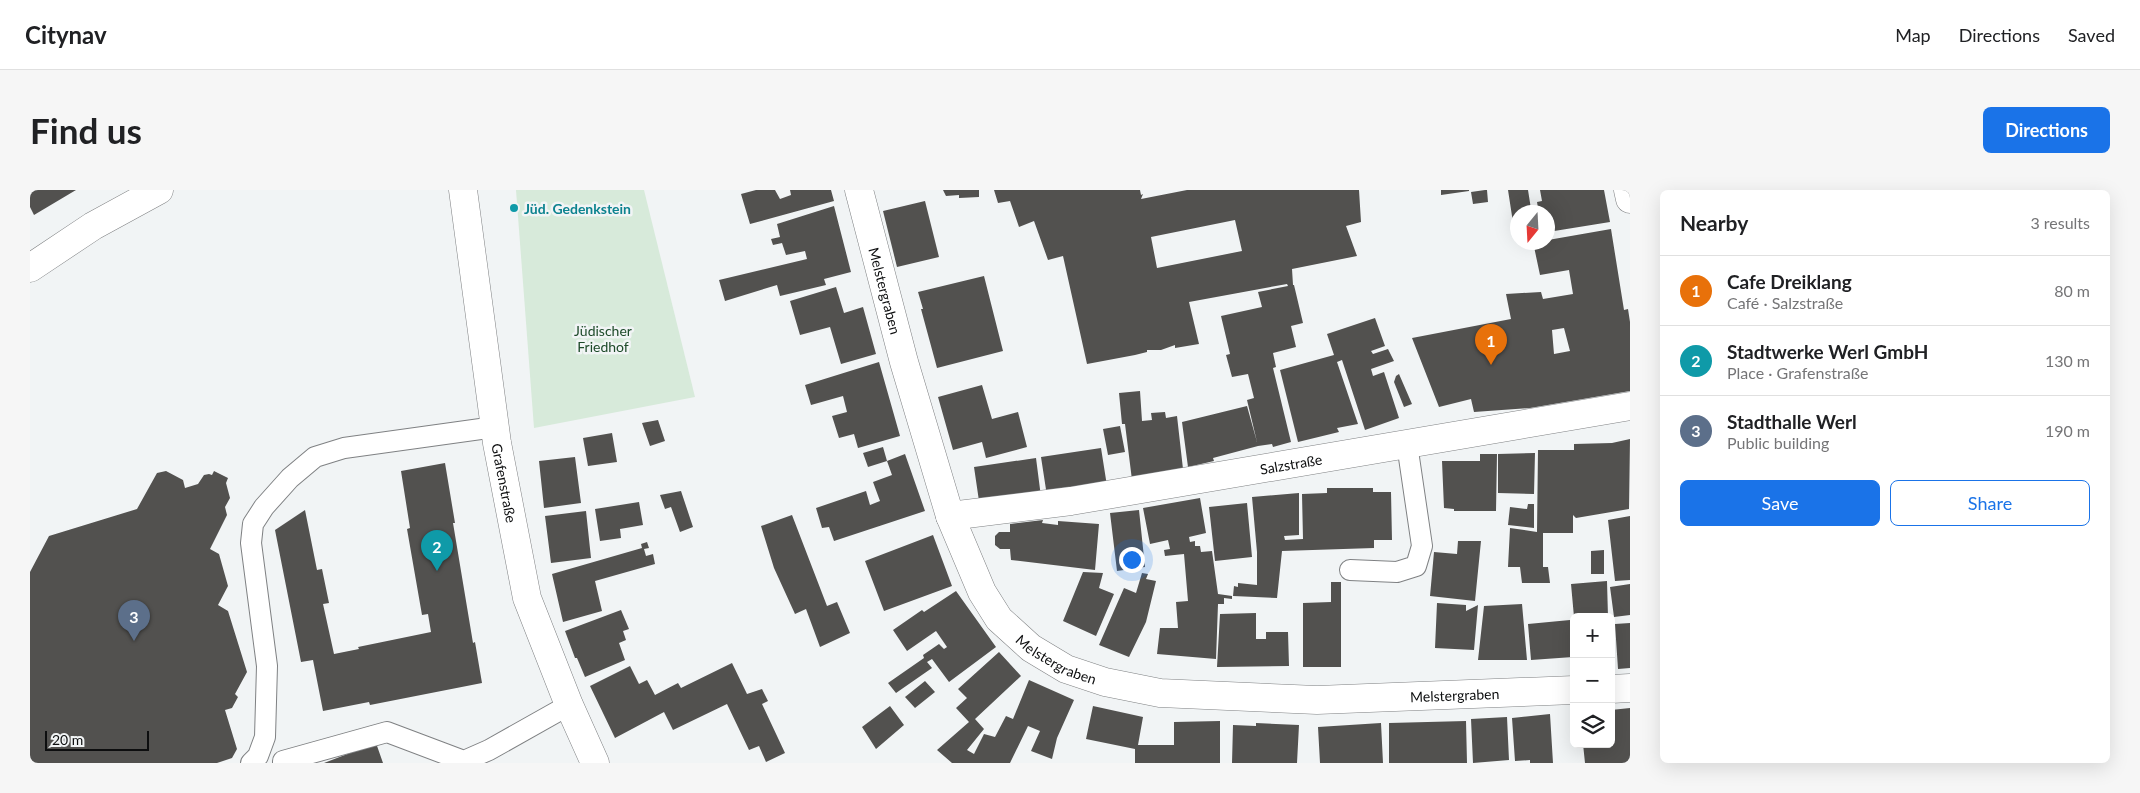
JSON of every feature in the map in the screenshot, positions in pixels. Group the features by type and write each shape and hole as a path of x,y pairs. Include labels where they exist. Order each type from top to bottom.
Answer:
{"street":[{"path":"30,268 93,226 158,190"},
{"name":"Grafenstraße","path":"462,190 495,427 527,598 568,705 595,763"},
{"name":"Melstergraben","path":"859,190 904,362 950,516 982,592 999,618 1031,648 1066,669 1105,682 1160,693 1317,700 1570,690"},
{"path":"1628,190 1630,199"},
{"name":"Salzstraße","path":"950,516 1071,501 1630,406"},
{"path":"1615,689 1630,688"}],"lane":[{"path":"252,763 258,756 265,737 267,716 267,666 251,542 253,524 264,506 290,478 315,457 344,448 495,427"},
{"path":"1350,570 1397,572 1416,566 1422,546 1407,444"},
{"path":"283,763 283,761 387,732 464,761 489,750 568,705"}],"green space":[{"name":"Jüdischer Friedhof","path":"516,190 644,190 695,397 534,428"}],"building":[{"path":"30,190 76,190 34,215 30,207"},
{"path":"756,190 775,190 780,199 791,195 790,190 831,190 834,201 750,224 741,194"},
{"path":"943,190 979,190 979,197 959,198 959,195 946,196"},
{"path":"994,190 1140,190 1141,195 1143,194 1141,199 1187,190 1359,190 1361,222 1346,226 1357,256 1292,269 1293,285 1303,323 1291,326 1296,347 1273,353 1276,367 1273,368 1291,442 1273,447 1272,444 1258,446 1213,458 1214,461 1188,467 1182,422 1247,406 1257,442 1247,400 1254,398 1248,374 1232,377 1226,355 1230,354 1221,316 1262,307 1258,292 1288,286 1287,284 1189,302 1199,344 1175,348 1175,345 1161,350 1147,350 1147,352 1135,355 1087,364 1063,256 1048,260 1034,221 1019,227 1010,201 998,203","holes":["1235,220 1242,251 1157,268 1151,237"]},
{"path":"1441,190 1469,190 1469,191 1441,195"},
{"path":"1487,190 1488,202 1473,204 1471,192"},
{"path":"1508,190 1528,190 1530,205 1510,205"},
{"path":"1540,190 1604,190 1610,222 1555,231 1555,205 1538,205 1537,202 1542,201"},
{"path":"925,201 939,257 897,267 883,211"},
{"path":"834,206 851,272 824,279 826,285 780,296 777,285 725,301 719,280 807,259 805,251 786,255 782,243 773,245 771,239 780,237 777,224"},
{"path":"1611,229 1624,310 1628,309 1630,322 1630,391 1530,408 1474,412 1471,399 1439,407 1412,338 1511,319 1506,294 1541,292 1543,299 1573,294 1569,270 1540,275 1535,250 1555,250 1555,239","holes":["1564,328 1570,351 1554,354 1552,330"]},
{"path":"984,276 1003,351 937,368 918,292"},
{"path":"836,287 844,313 863,307 876,354 841,364 830,327 800,335 790,301"},
{"path":"1375,318 1385,346 1371,351 1373,354 1388,349 1394,361 1371,369 1373,376 1384,372 1399,418 1365,430 1342,360 1337,362 1358,424 1337,428 1339,432 1298,442 1280,370 1334,355 1327,334"},
{"path":"879,362 900,436 858,448 854,434 839,438 832,416 847,412 843,396 811,405 805,385"},
{"path":"1399,374 1412,404 1404,407 1394,382"},
{"path":"982,385 992,419 1018,412 1027,447 986,458 982,442 953,450 938,397"},
{"path":"1140,391 1142,421 1152,420 1151,413 1165,412 1166,418 1177,416 1183,469 1132,480 1125,424 1122,424 1119,393"},
{"path":"658,420 665,441 650,446 642,423"},
{"path":"1120,426 1125,452 1108,455 1103,429"},
{"path":"612,433 617,462 588,466 583,438"},
{"path":"1630,439 1629,509 1576,518 1573,515 1573,533 1543,533 1543,567 1548,567 1550,583 1522,583 1520,567 1508,567 1510,528 1537,532 1538,450 1574,450 1574,444 1612,443"},
{"path":"883,447 887,461 868,467 863,453"},
{"path":"1101,448 1107,486 1047,496 1041,457"},
{"path":"1535,453 1534,494 1498,493 1498,454"},
{"path":"905,454 925,511 834,541 829,527 822,528 816,508 866,491 870,505 880,501 873,482 892,475 887,461"},
{"path":"1480,454 1497,454 1496,511 1454,511 1454,509 1444,508 1442,461 1480,461"},
{"path":"575,457 581,503 544,508 539,461"},
{"path":"1036,458 1041,497 979,501 974,467"},
{"path":"445,463 473,643 475,642 482,683 370,705 369,702 323,711 313,660 301,662 275,530 305,510 317,570 322,569 329,603 323,604 334,654 359,649 358,647 431,632 428,614 422,615 407,529 410,528 401,471"},
{"path":"166,471 183,480 185,488 198,484 204,475 212,475 214,471 228,478 226,483 230,498 225,507 227,515 210,549 219,554 228,586 218,605 228,611 247,672 235,694 238,697 232,708 225,710 237,749 232,758 217,763 30,763 30,572 49,536 137,509 157,473"},
{"path":"1327,488 1373,488 1373,492 1391,492 1392,540 1374,540 1374,548 1282,551 1277,598 1233,596 1234,586 1238,587 1238,583 1257,585 1257,552 1252,497 1299,493 1299,535 1284,536 1285,540 1303,539 1302,494 1327,493"},
{"path":"681,491 693,527 680,532 671,507 665,509 660,495"},
{"path":"1200,498 1206,533 1189,537 1190,542 1195,541 1195,546 1200,546 1201,552 1212,551 1218,594 1232,596 1232,599 1224,598 1224,604 1218,604 1216,659 1157,654 1160,628 1178,628 1176,602 1188,601 1184,554 1165,556 1164,550 1170,549 1168,540 1150,544 1143,508"},
{"path":"639,502 643,525 620,529 621,538 600,541 595,509"},
{"path":"1247,503 1252,557 1215,561 1209,507"},
{"path":"1528,504 1534,504 1534,528 1508,525 1510,507 1527,509"},
{"path":"1139,510 1145,567 1117,571 1110,513"},
{"path":"586,511 591,558 551,563 545,516"},
{"path":"792,515 827,606 837,602 850,633 820,647 806,609 795,614 774,568 761,526"},
{"path":"1630,516 1630,580 1615,581 1608,520"},
{"path":"1043,520 1042,523 1058,525 1058,521 1099,524 1095,570 1011,560 1010,549 1000,549 995,545 995,536 999,532 1010,532 1010,524"},
{"path":"933,535 952,586 884,611 865,561"},
{"path":"1458,541 1481,541 1475,601 1430,596 1434,552 1457,554"},
{"path":"647,542 649,548 644,549 646,556 653,554 655,564 595,581 602,611 563,622 552,574 642,548 641,544"},
{"path":"1604,550 1604,574 1591,574 1591,551"},
{"path":"1083,572 1103,573 1099,588 1114,594 1096,636 1063,621"},
{"path":"1142,573 1148,574 1146,579 1156,581 1146,622 1129,657 1099,645 1124,588 1136,593"},
{"path":"1607,581 1608,613 1574,613 1571,584"},
{"path":"1331,582 1341,582 1341,667 1303,667 1303,603 1331,602"},
{"path":"1630,584 1630,615 1615,617 1610,587"},
{"path":"956,591 996,647 949,682 932,659 927,662 932,668 896,693 888,683 924,658 923,655 939,644 944,649 947,647 936,631 907,651 893,630 922,610 924,612"},
{"path":"1437,603 1466,605 1466,611 1478,605 1474,650 1435,648"},
{"path":"1522,604 1527,660 1478,660 1484,606"},
{"path":"621,610 629,629 623,631 626,640 619,643 625,660 585,677 577,658 575,658 565,631"},
{"path":"1256,613 1256,639 1266,639 1266,632 1288,632 1289,666 1217,667 1220,614"},
{"path":"1570,620 1570,657 1531,660 1528,624"},
{"path":"1630,623 1630,668 1618,669 1615,624"},
{"path":"999,652 1021,676 975,719 984,729 967,750 974,754 984,734 995,737 1006,716 1013,719 1029,680 1074,700 1057,738 1052,759 1031,751 1040,731 1028,726 1010,763 952,763 937,750 969,722 956,708 967,698 958,689"},
{"path":"732,663 747,694 762,689 768,701 762,704 785,753 766,762 759,746 749,750 727,704 673,730 664,712 615,738 590,686 630,666 639,684 647,680 655,695 678,683 681,688"},
{"path":"925,681 935,692 915,708 905,697"},
{"path":"890,706 904,725 876,749 862,727"},
{"path":"1093,706 1143,717 1138,745 1174,745 1174,722 1220,721 1220,763 1135,763 1135,749 1086,739"},
{"path":"1630,708 1630,763 1585,763 1583,748 1615,748 1615,710"},
{"path":"1550,714 1553,763 1530,763 1530,760 1515,761 1512,718"},
{"path":"1507,717 1509,760 1473,763 1471,719"},
{"path":"1466,721 1467,763 1389,763 1389,723"},
{"path":"1256,723 1299,725 1297,763 1232,763 1233,725 1256,726"},
{"path":"1381,723 1383,763 1320,763 1318,727"},
{"path":"376,743 383,763 324,763"}],"place":[{"name":"Jüd. Gedenkstein","path":"514,208"},
{"name":"Cafe Dreiklang","path":"1491,365"},
{"name":"Stadtwerke Werl GmbH","path":"437,571"},
{"name":"Stadthalle Werl","path":"134,641"}]}
